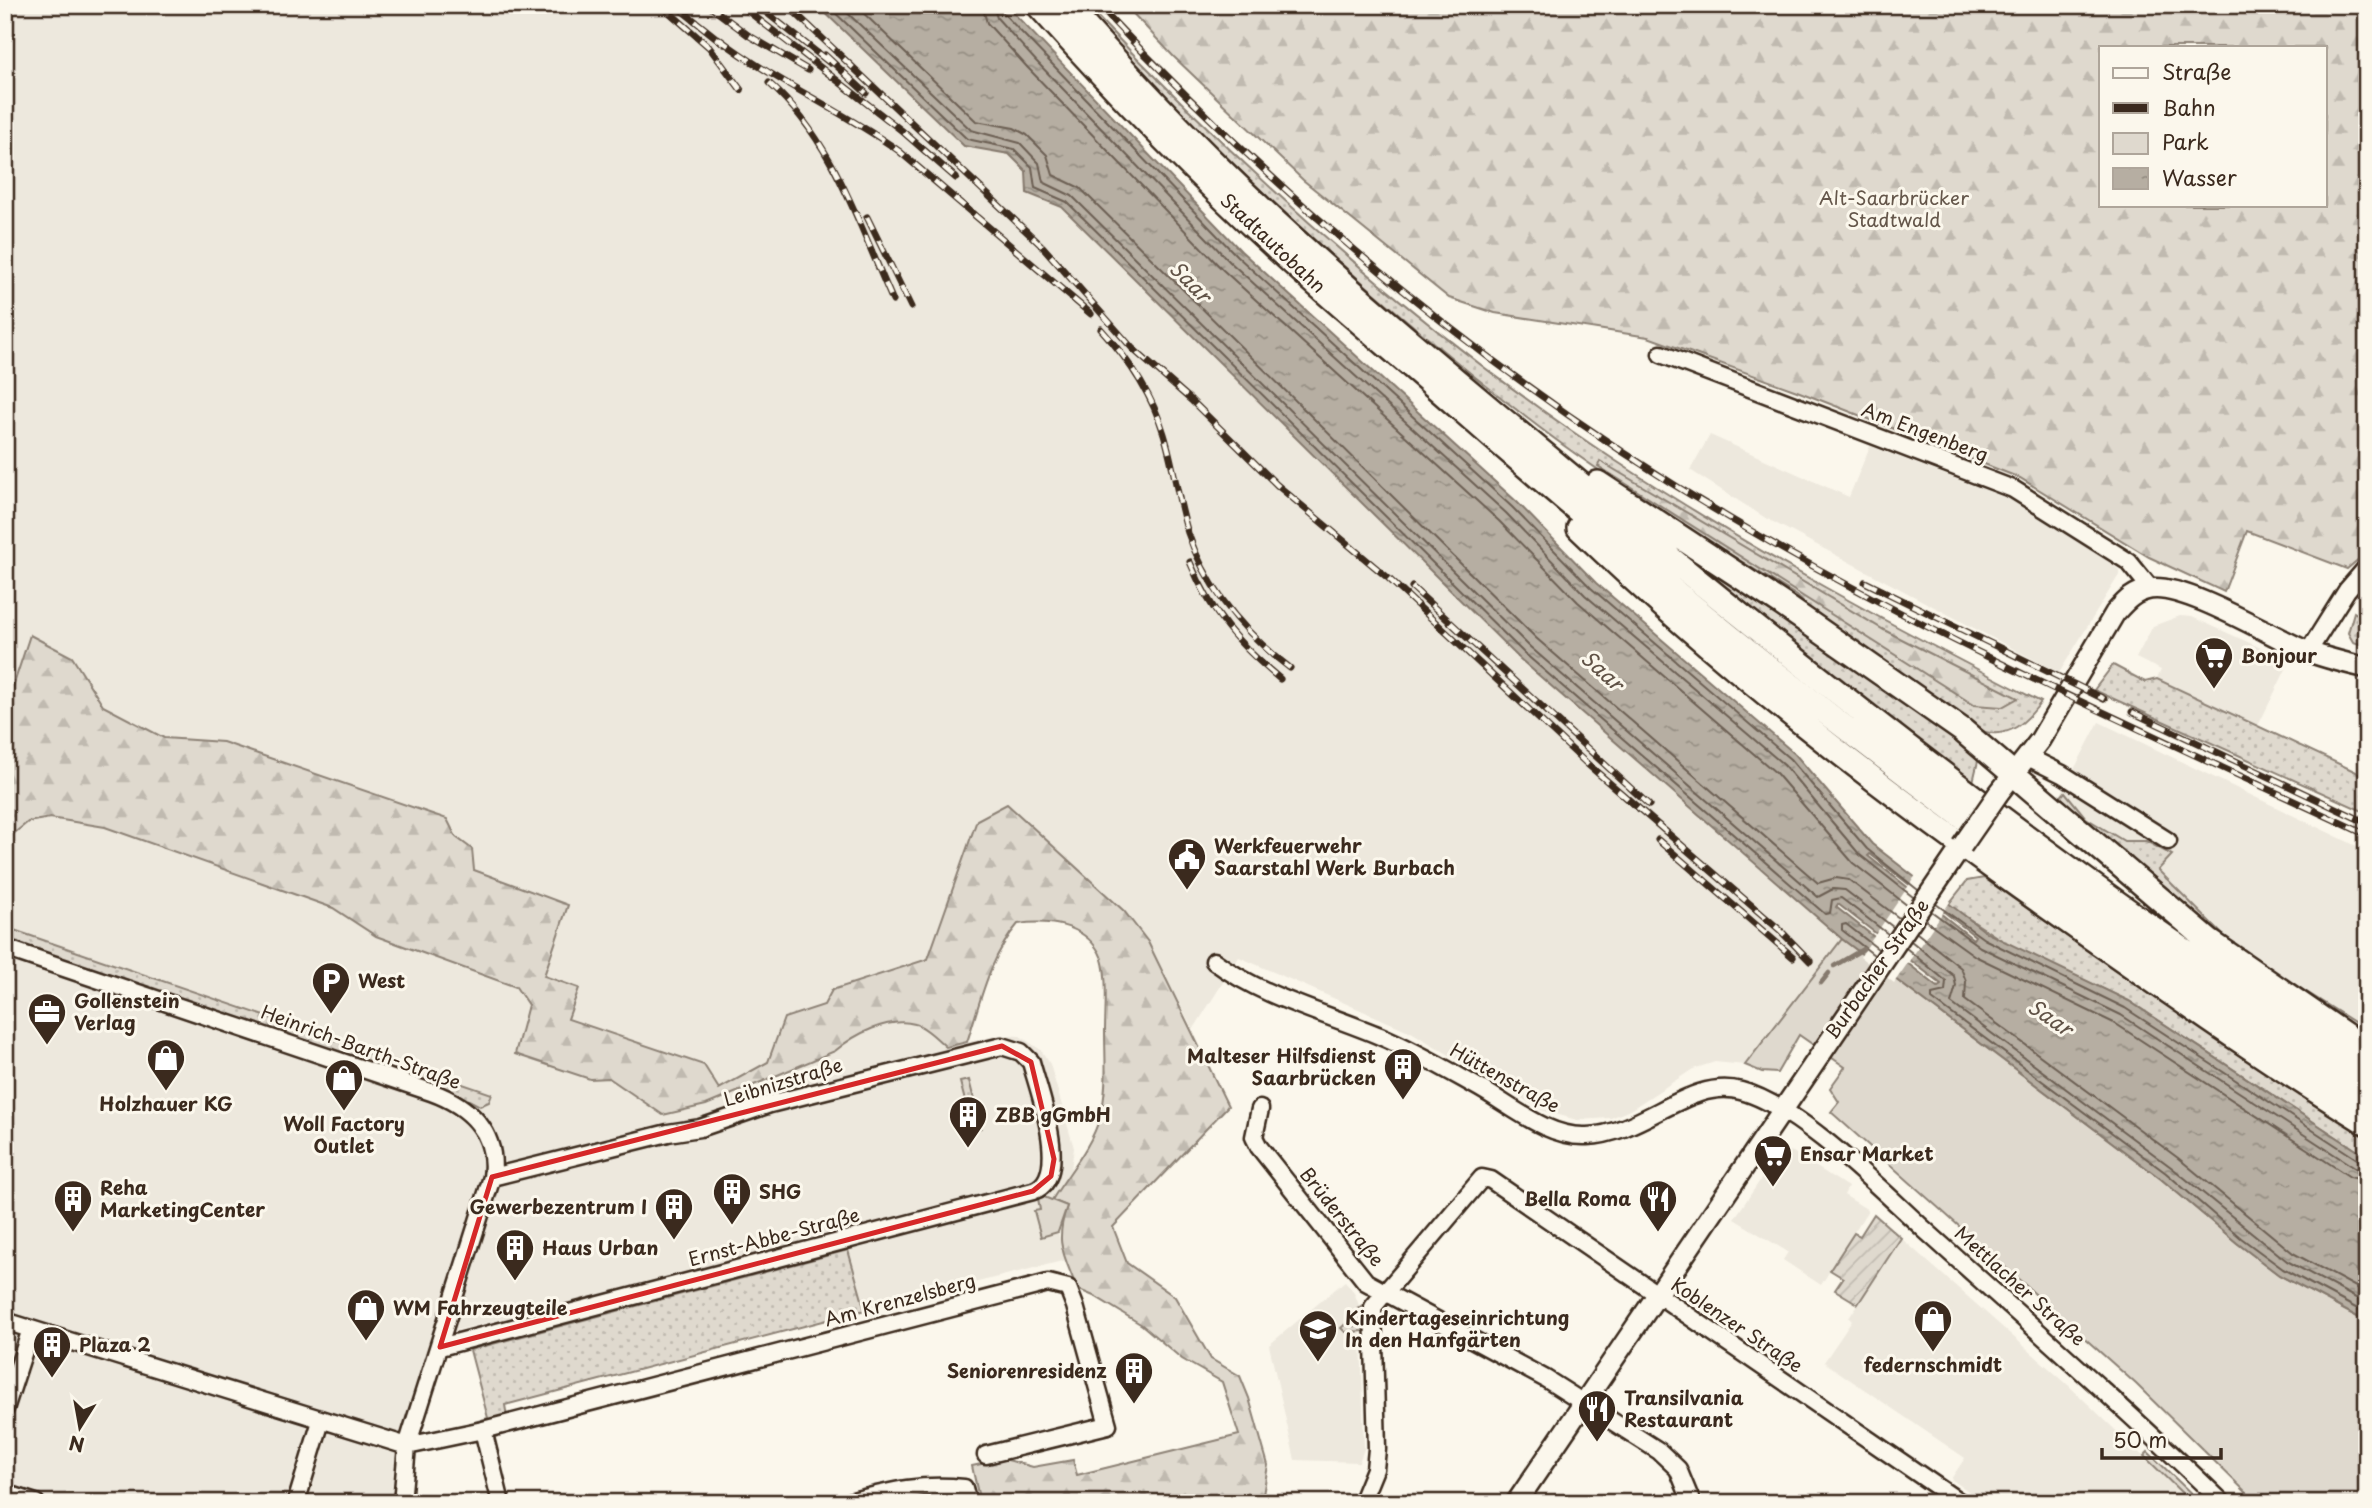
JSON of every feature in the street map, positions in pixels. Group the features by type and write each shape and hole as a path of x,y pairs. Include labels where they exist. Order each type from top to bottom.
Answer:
{"highway":[{"name":"Stadtautobahn","path":"1038,5 1112,87 1288,259 1531,457"},
{"name":"Stadtautobahn","path":"1066,5 1213,161 1387,319 1531,457"},
{"path":"1531,457 1566,516 1654,600 1744,676 1962,846 2253,1051 2367,1123"},
{"path":"1531,457 1623,498 1782,604 1952,723 2022,766 2141,886 2209,941 2367,1050"},
{"path":"1531,457 2021,834 2162,935 2367,1073"},
{"path":"1531,457 1811,701 2008,852 2274,1039 2367,1098"}],"main road":[{"path":"2151,589 2170,590 2191,597 2308,652 2367,668"},
{"name":"Burbacher Straße","path":"1516,1503 1818,1055 1998,794 2022,766 2115,613 2130,596 2151,589"}],"street":[{"name":"Am Engenberg","path":"1661,354 2013,489 2129,562 2151,589"},
{"path":"2308,652 2340,600 2367,567"},
{"path":"2022,766 2062,774 2168,841"},
{"name":"Heinrich-Barth-Straße","path":"5,948 449,1099 467,1109 487,1135 494,1162 492,1177 407,1446 402,1503"},
{"name":"Hüttenstraße","path":"1214,961 1247,981 1393,1042 1545,1126 1572,1136 1621,1131 1714,1087 1744,1091 1782,1111"},
{"name":"Leibnizstraße","path":"492,1177 668,1133 700,1128 770,1104 1002,1046 1021,1052 1031,1062 1044,1112"},
{"name":"Brüderstraße","path":"1260,1109 1254,1136 1259,1147 1355,1271 1384,1293 1506,1356 1669,1458 1678,1469 1692,1503"},
{"name":"Mettlacher Straße","path":"1782,1111 1816,1134 1874,1184 2109,1394 2223,1503"},
{"name":"Ernst-Abbe-Straße","path":"440,1347 1040,1189 1051,1176 1054,1159 1044,1112"},
{"name":"Koblenzer Straße","path":"1384,1293 1482,1178 1491,1180 1961,1503"},
{"name":"Am Krenzelsberg","path":"407,1446 483,1430 1048,1283 1068,1288 1108,1424 986,1455"},
{"path":"1361,1503 1375,1469 1377,1449 1373,1307 1384,1293"},
{"path":"5,1321 407,1446"},
{"path":"5,1409 31,1329"},
{"path":"296,1503 321,1421"},
{"path":"483,1430 501,1503"},
{"path":"845,1503 910,1486 939,1485 964,1488 968,1503"},
{"path":"5,1493 36,1503"}],"highlighted area":[{"path":"1002,1046 1031,1062 1054,1159 1051,1176 1033,1191 440,1347 492,1177"}],"shaded area":[{"path":"5,5 817,5 964,145 1009,154 1026,171 1028,193 1062,207 1519,658 1842,939 1745,1065 1715,1062 1693,1069 1630,1110 1611,1118 1577,1120 1541,1110 1411,1032 1239,957 1193,1030 1148,942 1124,911 1007,804 977,821 928,959 885,1024 917,1024 946,1047 1000,1035 1020,1036 1041,1050 1050,1064 1074,1148 1071,1169 1052,1200 1067,1206 1058,1232 1066,1260 865,1310 842,1233 443,1334 402,1503 5,1503"},
{"path":"1710,435 1849,497 1870,446 2009,499 2102,557 2119,570 2119,575 2059,673 1764,517 1690,470"},
{"path":"2180,616 2192,617 2290,661 2257,728 2157,679 2161,670 2136,658 2153,626"},
{"path":"2099,722 2367,851 2367,1030 2236,948 2058,800"},
{"path":"1785,1150 1793,1152 1848,1187 1844,1195 1868,1210 1821,1285 1783,1260 1788,1252 1734,1219 1778,1154"},
{"path":"1901,1238 2067,1384 2192,1503 1985,1503 1951,1479 1965,1458 1824,1362 1852,1321 1849,1318"},
{"name":"Kindertageseinrichtung In den Hanfgärten","path":"1345,1281 1354,1292 1364,1319 1361,1331 1364,1449 1359,1462 1295,1460 1269,1345"}],"green space":[{"name":"Alt-Saarbrücker Stadtwald","path":"1125,5 2367,5 2367,552 2347,569 2247,531 2224,592 2149,557 2020,478 1797,391 1648,337 1495,313 1449,298 1303,180 1174,57"},
{"path":"1088,7 1211,131 1339,249 1406,306 1544,412 1616,461 1772,557 2041,702 2017,727 2002,733 1985,732 1810,610 1797,596 1592,466 1559,442 1410,323 1296,223 1241,172 1135,65 1083,10"},
{"path":"1600,461 1884,630 2018,698 2002,707 1974,705 1598,466"},
{"path":"1698,563 1777,613 1967,747 1978,761 1973,782 1694,568"},
{"path":"2354,612 2367,621 2367,646 2353,642 2348,633"},
{"path":"30,635 72,657 103,706 164,738 223,742 447,819 456,837 472,849 474,870 568,905 544,976 579,988 568,1019 704,1065 719,1089 768,1062 784,1018 824,1005 832,990 928,959 977,820 1007,804 1124,911 1148,942 1228,1106 1113,1227 1127,1263 1175,1297 1211,1359 1240,1376 1268,1465 1262,1501 980,1503 972,1466 1004,1459 1033,1467 1073,1460 1077,1475 1239,1435 1222,1382 1182,1359 1142,1325 1096,1297 1077,1289 1062,1249 1061,1230 1067,1206 1052,1200 1096,1128 1103,1106 1105,1085 1104,969 1099,952 1083,935 1074,929 1052,923 1018,924 993,965 967,1042 946,1047 919,1025 905,1022 883,1025 862,1033 835,1051 706,1105 663,1115 609,1078 590,1079 515,1054 528,1005 516,987 376,936 333,908 105,827 50,818 28,822 12,835 5,847 5,711"},
{"path":"2113,665 2145,682 2157,679 2367,777 2367,813 2094,690"},
{"path":"2065,792 2086,818 2124,841 2146,841 2172,855 2158,870 2236,948 2367,1030 2367,1035 2226,945 2058,800"},
{"path":"1984,878 2148,993 2367,1135 2367,1157 2129,1001 2009,945 1948,905 1967,881"},
{"path":"5,927 492,1094 489,1102 480,1106 448,1089 5,939"},
{"path":"1842,939 2161,1179 2279,1275 2367,1322 2367,1503 2257,1503 2136,1384 1831,1112 1839,1102 1830,1088 1845,1067 1799,1035 1777,1073 1762,1072 1745,1065"},
{"path":"969,1080 981,1128 973,1131 960,1082"},
{"path":"1044,1197 1067,1206 1058,1232 1041,1237 1034,1211 1040,1210 1038,1198"},
{"path":"1874,1214 1901,1238 1858,1304 1835,1290 1843,1278 1830,1270 1854,1233 1860,1236"},
{"path":"848,1250 865,1310 505,1405 507,1417 476,1425 475,1422 488,1418 470,1350"},
{"path":"1361,1306 1364,1331 1345,1332 1341,1328 1351,1319 1355,1325 1362,1319 1355,1311"},
{"path":"2148,1452 2201,1503 2192,1503 2144,1456"}],"water":[{"name":"Saar","path":"817,5 1006,5 1241,251 1517,502 1596,583 1795,754 1872,844 1987,933 2129,1001 2367,1157 2367,1322 2279,1275 2161,1179 1842,939 1519,658 1062,207 1027,193 1026,171 1009,154 964,146","holes":["1870,854 1975,936 1973,939 1868,856","1838,904 1941,984 1941,985 1938,987 1836,907"]}],"pier":[{"path":"1916,875 1950,902 1894,983 1860,957"}],"waterway":[{"path":"1834,966 1863,949"},
{"path":"1821,983 1829,973"}],"railway":[{"path":"661,5 709,47 741,90"},
{"path":"675,5 724,44"},
{"path":"708,5 748,35 808,70"},
{"path":"740,5 901,130 956,178"},
{"path":"757,5 830,63"},
{"path":"787,5 1043,247 1133,349 1191,400 1277,485 1387,577 1585,762 1780,930 1810,961"},
{"path":"1098,5 1170,79 1319,220 1478,349 1561,410 1646,467 1811,565 1967,647 2367,835"},
{"path":"718,38 763,69 899,151 1091,314"},
{"path":"825,55 866,93"},
{"path":"769,83 792,106 828,157 856,213 893,301"},
{"path":"867,217 911,307"},
{"path":"1101,329 1130,365 1159,419 1188,533 1205,573 1243,625 1290,668"},
{"path":"1190,562 1207,598 1227,627 1280,679"},
{"path":"1865,582 2104,699"},
{"path":"1412,587 1649,805"},
{"path":"2132,712 2367,823"},
{"path":"1658,840 1793,957"}],"place":[{"name":"Bonjour","path":"2214,690"},
{"name":"Werkfeuerwehr Saarstahl Werk Burbach","path":"1187,891"},
{"name":"West","path":"331,1015"},
{"name":"Gollenstein Verlag","path":"47,1046"},
{"name":"Holzhauer KG","path":"166,1092"},
{"name":"Malteser Hilfsdienst Saarbrücken","path":"1403,1101"},
{"name":"Woll Factory Outlet","path":"344,1112"},
{"name":"ZBB gGmbH","path":"968,1149"},
{"name":"Ensar Market","path":"1773,1188"},
{"name":"SHG","path":"732,1226"},
{"name":"Reha MarketingCenter","path":"73,1233"},
{"name":"Bella Roma","path":"1658,1233"},
{"name":"Gewerbezentrum I","path":"674,1241"},
{"name":"Haus Urban","path":"515,1282"},
{"name":"WM Fahrzeugteile","path":"366,1342"},
{"name":"federnschmidt","path":"1933,1353"},
{"name":"Kindertageseinrichtung In den Hanfgärten","path":"1318,1363"},
{"name":"Plaza 2","path":"52,1379"},
{"name":"Seniorenresidenz","path":"1134,1405"},
{"name":"Transilvania Restaurant","path":"1597,1443"}]}
